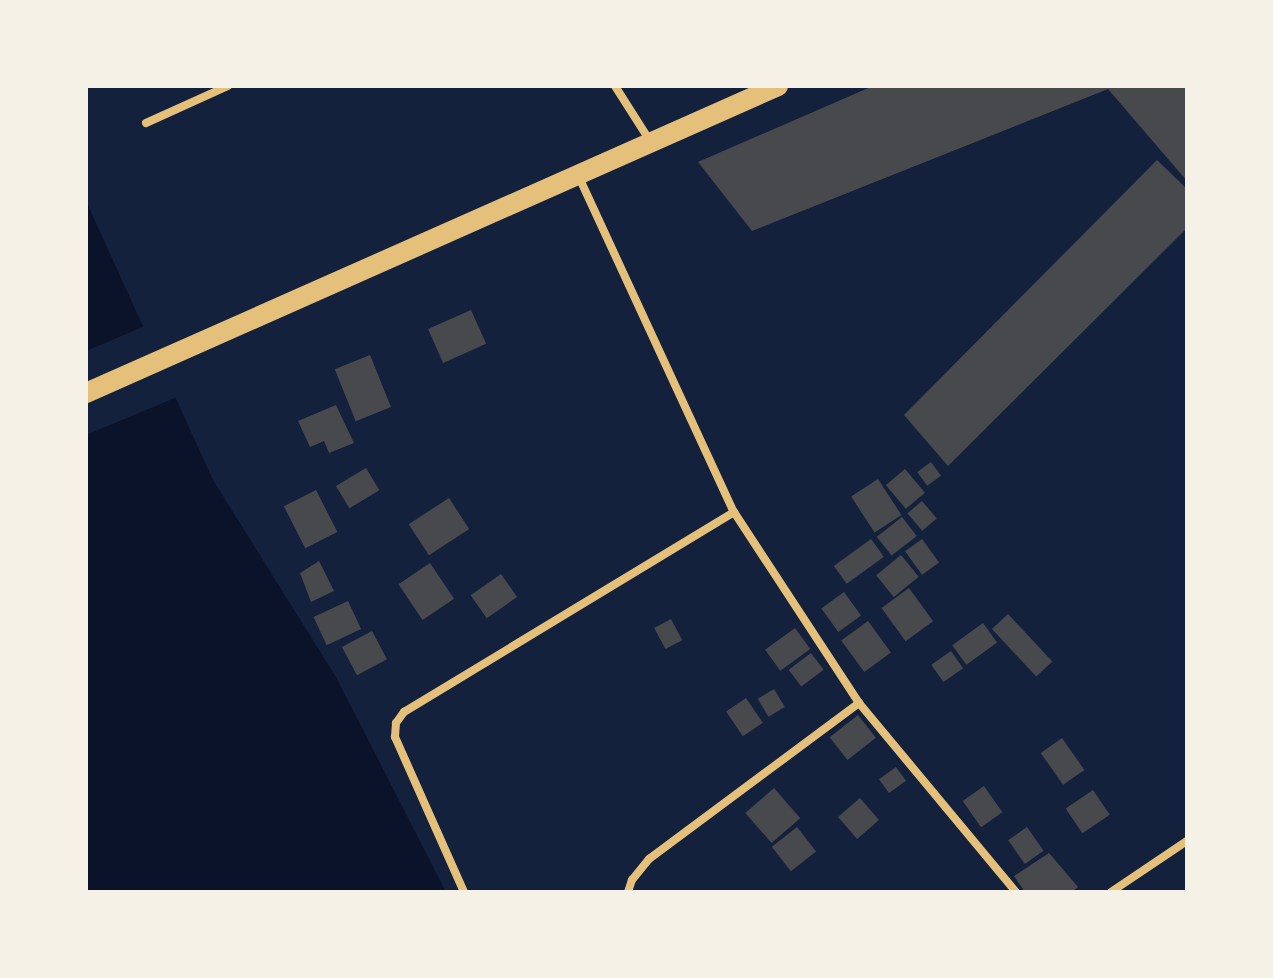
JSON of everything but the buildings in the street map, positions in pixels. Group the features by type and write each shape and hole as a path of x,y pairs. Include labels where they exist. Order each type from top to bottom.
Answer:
{"main road":[{"path":"86,393 187,351 778,86"}],"street":[{"path":"146,123 228,86"},
{"path":"615,86 651,141"},
{"path":"577,175 734,512 859,703 1016,892"},
{"path":"464,892 395,737 396,723 404,712 734,512"},
{"path":"628,892 632,880 649,859 859,703"},
{"path":"1111,892 1187,841"}],"water":[{"path":"86,201 213,480 336,677 446,892 86,892"}],"pier":[{"path":"145,326 177,397 86,435 86,351"}]}
